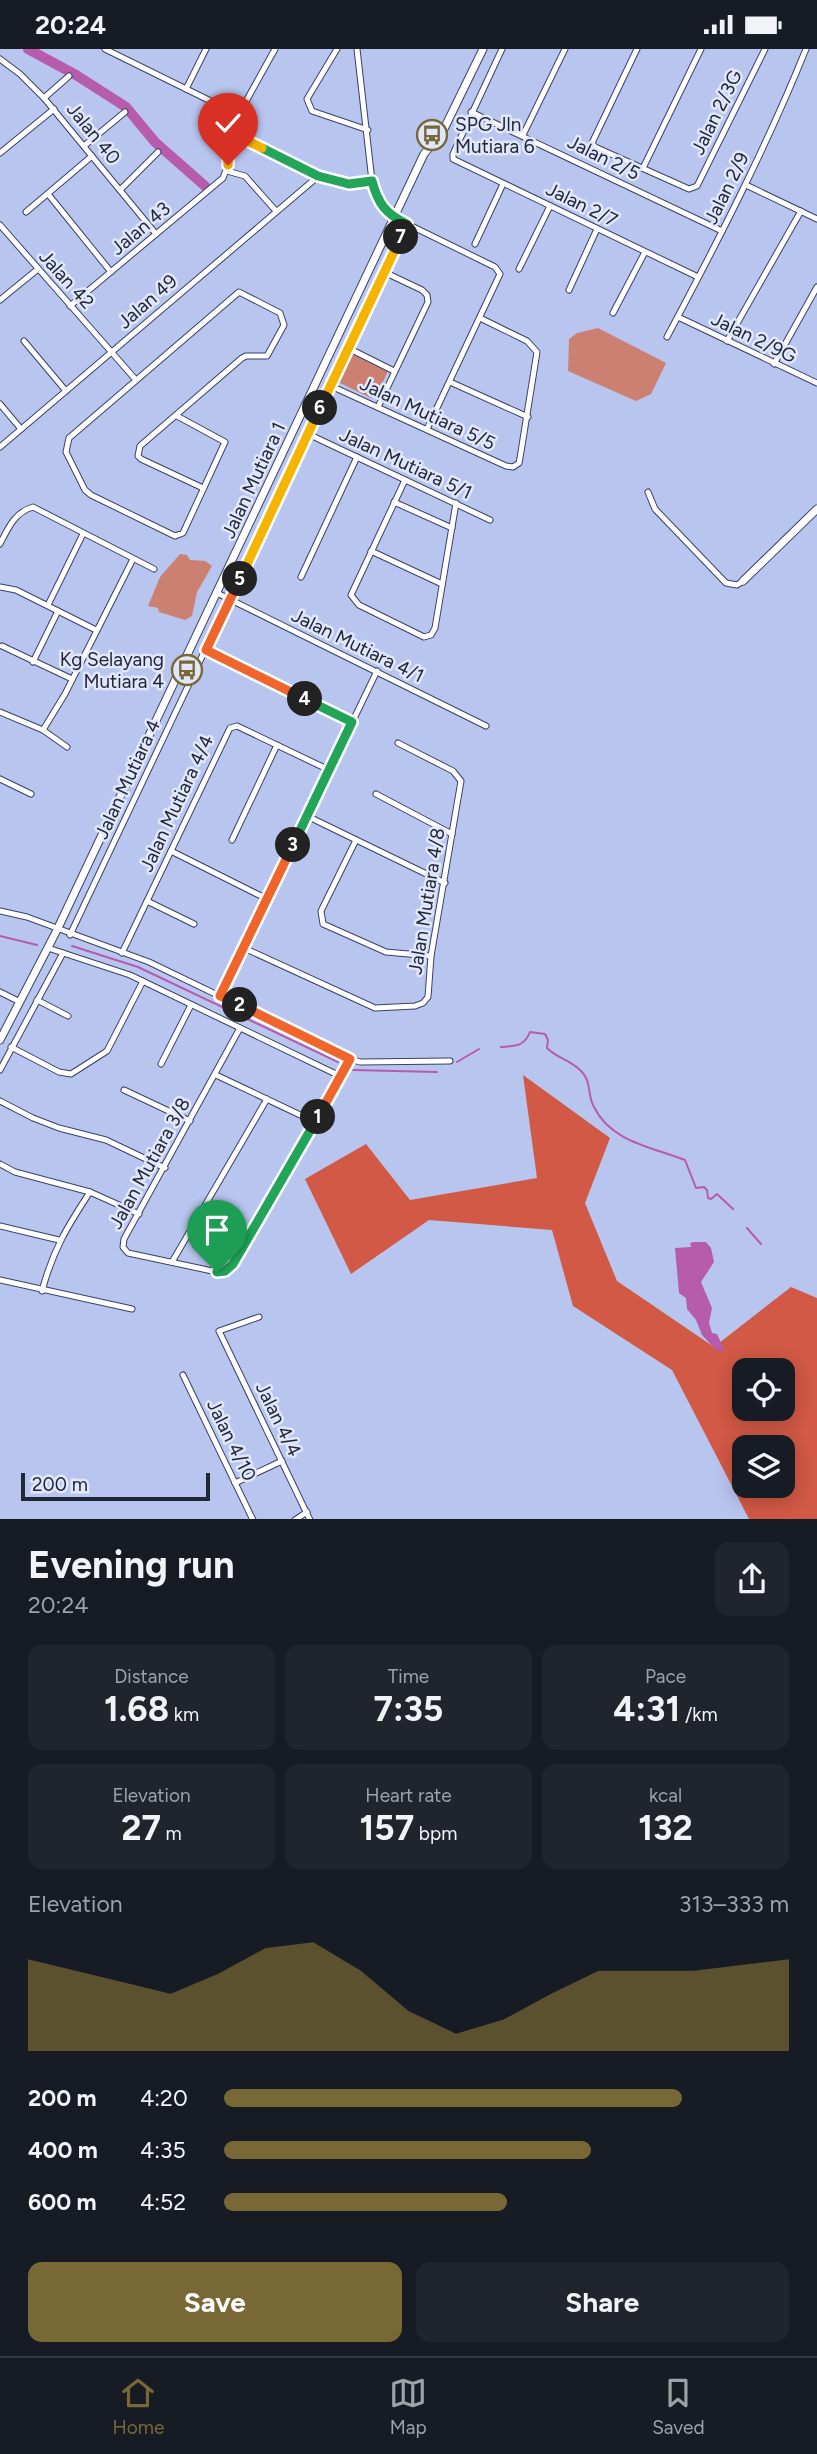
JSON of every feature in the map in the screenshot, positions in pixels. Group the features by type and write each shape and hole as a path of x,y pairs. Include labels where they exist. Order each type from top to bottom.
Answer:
{"street":[{"path":"105,49 237,114"},
{"path":"186,89 206,49"},
{"path":"275,49 229,132 227,171 246,176 276,211"},
{"path":"337,49 307,99 309,105 312,111 368,130"},
{"path":"357,49 372,181 379,203 393,217 497,268 499,279 427,429"},
{"name":"Jalan Mutiara 1","path":"0,1040 57,930 393,217 424,154 443,131 483,49"},
{"path":"471,112 502,49"},
{"path":"523,135 565,49"},
{"path":"637,49 592,143 595,147 643,168 701,49"},
{"name":"Jalan 2/3G","path":"643,168 689,189 694,188 765,49"},
{"name":"Jalan 2/9","path":"667,337 746,185 782,109 806,49"},
{"name":"Jalan 40","path":"0,59 20,74 54,109 156,234"},
{"path":"44,98 69,76"},
{"path":"0,153 54,109"},
{"path":"84,146 125,112"},
{"name":"Jalan 2/5","path":"471,112 722,231"},
{"name":"Jalan 2/7","path":"471,112 453,159 698,277"},
{"path":"229,132 318,176 349,184 372,181"},
{"path":"120,190 158,152"},
{"path":"26,212 92,156"},
{"name":"Jalan 43","path":"70,306 223,178 227,171"},
{"name":"Jalan 49","path":"0,447 315,179"},
{"path":"475,244 503,184"},
{"path":"746,185 817,219"},
{"path":"48,194 111,272"},
{"path":"519,269 550,206"},
{"path":"727,341 801,211"},
{"name":"Jalan Mutiara 4","path":"70,935 407,224"},
{"name":"Jalan 42","path":"0,225 136,380"},
{"path":"569,290 597,229"},
{"path":"613,313 645,252"},
{"path":"0,300 38,269"},
{"path":"378,407 428,302 427,295 422,290 384,272"},
{"path":"774,364 817,287"},
{"path":"177,416 222,439 225,446 183,533 175,536 91,495 80,483 66,452 69,438 239,292 280,313 284,325 270,354 264,358 242,358 140,446 138,456 141,459 203,488"},
{"name":"Jalan 2/9G","path":"678,317 817,383"},
{"name":"Jalan Mutiara 5/5","path":"331,386 510,467 519,463 537,353 534,346 480,318"},
{"path":"24,341 66,391"},
{"path":"348,348 394,371"},
{"path":"450,382 527,417"},
{"path":"0,404 21,429"},
{"name":"Jalan Mutiara 5/1","path":"308,434 490,520"},
{"path":"301,577 357,457"},
{"path":"405,480 351,593 352,600 359,605 424,637 431,635 435,628 456,503"},
{"path":"648,492 655,509 726,583 737,585 817,509"},
{"path":"394,502 452,528"},
{"path":"0,544 20,512 33,507 154,569"},
{"path":"48,605 83,534"},
{"path":"371,551 442,584"},
{"path":"43,730 133,559"},
{"path":"0,587 16,590 96,630"},
{"name":"Jalan Mutiara 4/1","path":"217,593 486,726"},
{"path":"33,662 58,611"},
{"path":"2,646 72,679"},
{"path":"206,650 352,722"},
{"path":"220,996 377,671"},
{"path":"0,712 43,730 67,747"},
{"name":"Jalan Mutiara 4/4","path":"122,953 230,728 237,726 328,770"},
{"name":"Jalan Mutiara 4/8","path":"244,948 375,1008 415,1006 428,997 431,956 461,782 459,776 398,743"},
{"path":"232,840 277,745"},
{"path":"0,779 30,794"},
{"path":"376,794 452,834"},
{"path":"307,816 445,883"},
{"path":"356,840 321,911 323,924 386,952 431,956"},
{"path":"171,851 267,899"},
{"path":"147,901 194,924"},
{"path":"0,911 27,917 149,962 350,1059 360,1062 450,1061"},
{"path":"48,948 143,981 340,1076"},
{"path":"0,1070 63,953"},
{"path":"11,1047 59,1072 71,1074 107,1051 143,981"},
{"path":"0,992 20,1002"},
{"path":"37,1000 68,1016"},
{"path":"161,1064 191,1005"},
{"name":"Jalan Mutiara 3/8","path":"240,1028 124,1239 124,1249 128,1253 221,1272 233,1264 315,1122"},
{"path":"216,1075 315,1122 350,1059"},
{"path":"124,1090 190,1121"},
{"path":"173,1262 267,1099"},
{"path":"0,1101 59,1128 106,1140 165,1168"},
{"path":"0,1164 15,1172 90,1192 139,1214"},
{"path":"42,1291 59,1240 90,1192"},
{"path":"0,1226 59,1240"},
{"path":"0,1280 132,1309"},
{"name":"Jalan 4/4","path":"258,1317 219,1331 310,1519"},
{"name":"Jalan 4/10","path":"183,1375 253,1519"},
{"path":"235,1483 282,1461"},
{"path":"296,1519 307,1512"}],"shaded area":[{"path":"598,328 666,363 651,394 636,401 568,371 569,339 577,333"},
{"path":"350,353 388,371 376,397 371,398 340,383 337,378"},
{"path":"180,554 187,555 190,560 205,561 212,566 197,592 192,616 185,620 148,606 160,577"},
{"path":"523,1075 610,1138 585,1203 617,1281 714,1347 791,1287 817,1298 817,1519 749,1519 738,1498 795,1498 795,1435 732,1435 732,1486 672,1370 573,1306 552,1230 429,1220 351,1274 305,1179 366,1144 410,1200 537,1178"},
{"path":"706,1242 711,1248 714,1262 701,1282 712,1308 709,1323 712,1333 717,1334 725,1351 716,1350 702,1335 696,1320 687,1309 686,1298 679,1293 675,1248 691,1247 690,1243"}],"waterway":[{"path":"28,49 126,107 155,142 205,186"},
{"path":"0,936 37,945"},
{"path":"72,946 138,967 338,1062"},
{"path":"501,1047 522,1043 530,1032 545,1034 548,1040 547,1048 585,1076 594,1107 601,1119 634,1142 685,1160 696,1188 704,1187 711,1199 717,1194 733,1209"},
{"path":"457,1062 479,1049"},
{"path":"353,1070 437,1072"},
{"path":"747,1228 761,1244"}],"place":[{"name":"SPG Jln Mutiara 6","path":"432,135"},
{"name":"Kg Selayang Mutiara 4","path":"187,670"}],"route":[{"path":"217,1272 231,1268 278,1190 350,1059 220,996 352,722 206,650 407,224 387,213 379,203 372,181 349,184 318,176 229,132 228,165"}]}
